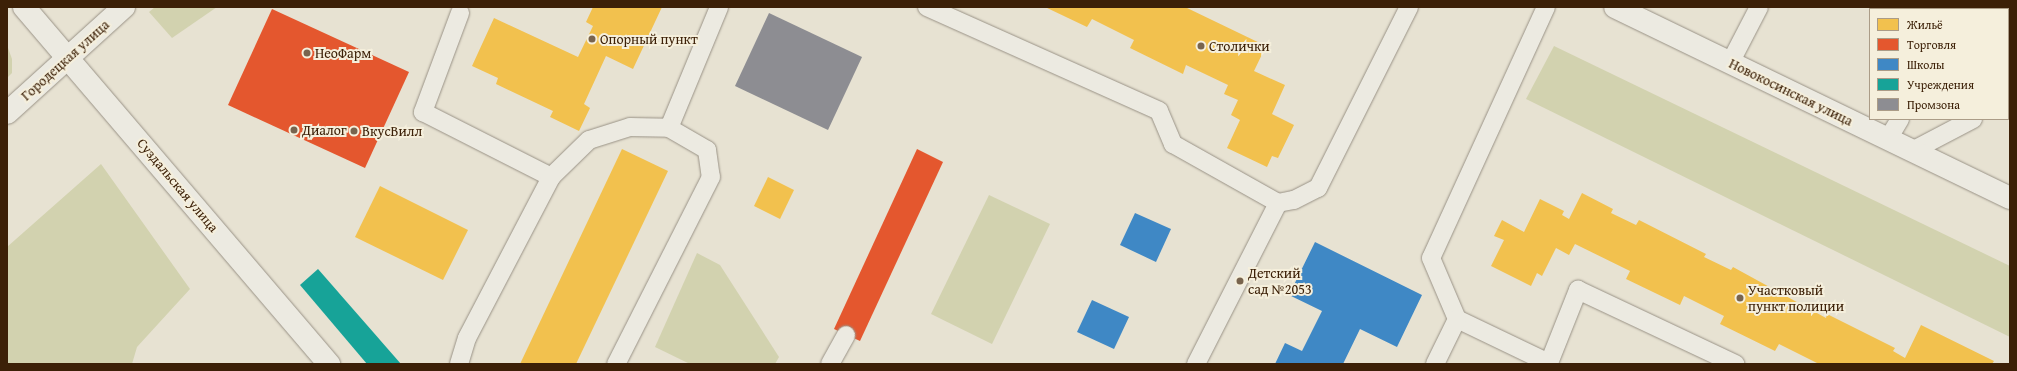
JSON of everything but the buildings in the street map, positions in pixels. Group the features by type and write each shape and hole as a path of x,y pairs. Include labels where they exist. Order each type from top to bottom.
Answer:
{"street":[{"name":"Суздальская улица","path":"24,7 69,57 330,364"},
{"name":"Городецкая улица","path":"7,113 124,7"},
{"name":"Новокосинская улица","path":"1615,7 2010,198"}],"lane":[{"path":"669,128 719,7"},
{"path":"927,7 1159,110 1173,144 1278,203 1294,200 1318,188 1409,7"},
{"path":"1546,7 1431,258 1456,319 1549,363 1578,290 1735,364"},
{"path":"1730,63 1759,7"},
{"path":"461,9 422,112 551,176"},
{"path":"1888,139 1899,120"},
{"path":"1912,151 1971,120"},
{"path":"459,364 467,338 551,176 589,140 630,127 669,128 706,150 711,176 616,364"},
{"path":"1196,364 1278,203"},
{"path":"1435,364 1456,319"},
{"path":"830,364 846,335"}],"green space":[{"path":"155,7 217,7 172,38 149,12"},
{"path":"7,45 12,59 12,73 7,78"},
{"path":"1554,46 2010,266 2010,337 1526,99"},
{"path":"101,164 190,289 137,347 132,364 7,364 7,247"},
{"path":"989,195 1050,224 992,344 931,314"},
{"path":"697,253 720,265 779,357 775,364 690,364 655,347"}],"place":[{"name":"Опорный пункт","path":"592,39"},
{"name":"Столички","path":"1201,46"},
{"name":"НеоФарм","path":"307,53"},
{"name":"Диалог","path":"294,130"},
{"name":"ВкусВилл","path":"354,131"},
{"name":"Детский сад №2053","path":"1240,281"},
{"name":"Участковый пункт полиции","path":"1740,298"}]}
